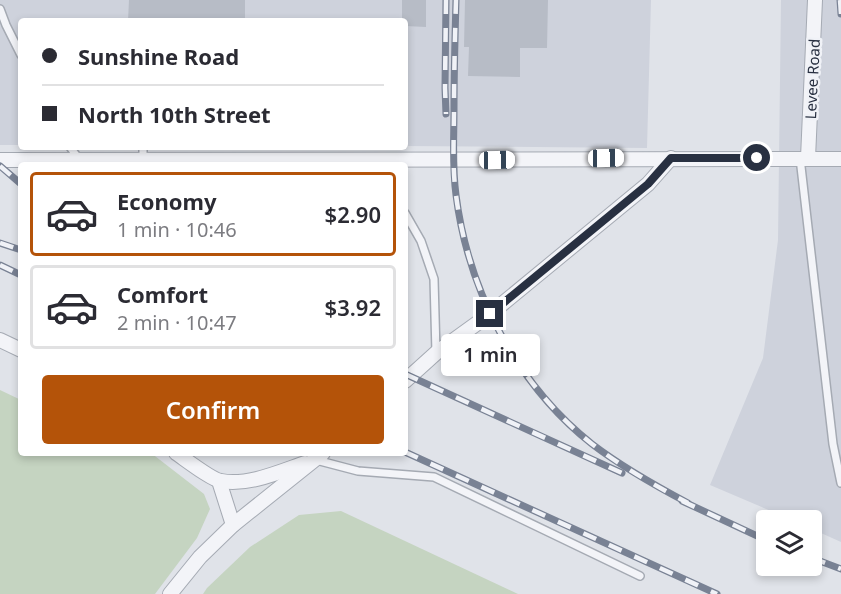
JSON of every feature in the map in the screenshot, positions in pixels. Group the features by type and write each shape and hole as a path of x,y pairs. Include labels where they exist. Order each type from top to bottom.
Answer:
{"street":[{"name":"Levee Road","path":"804,158 815,0"},
{"path":"0,160 79,159 143,153 344,162"},
{"path":"408,378 436,353 490,314 648,184 671,158"},
{"path":"408,162 671,158 841,159"},
{"path":"0,340 18,349"},
{"path":"181,456 219,481 244,480 271,475 319,456"},
{"path":"170,594 200,557 233,525 319,456"},
{"path":"219,481 233,525"}],"lane":[{"path":"0,9 18,49"},
{"path":"72,150 79,159"},
{"path":"804,158 834,454 841,483"},
{"path":"408,218 421,241 434,279 436,353"},
{"path":"834,454 841,463"},
{"path":"319,456 358,471 434,477 640,576"}],"shaded area":[{"path":"0,0 651,0 647,148 408,146 408,18 18,18 18,145 0,145"},
{"path":"781,0 841,0 841,542 822,533 822,510 769,510 710,485 763,358 778,240"}],"green space":[{"path":"0,390 18,399 18,456 155,456 204,494 210,509 197,538 155,594 0,594"},
{"path":"341,511 518,594 203,594 250,547 299,515"}],"building":[{"path":"129,0 245,0 245,18 128,18"},
{"path":"402,0 426,0 426,27 408,26 408,18 402,18"},
{"path":"465,0 548,0 547,48 520,48 520,77 468,76 469,47 464,47"}],"railway":[{"path":"446,0 446,114"},
{"path":"456,0 454,68 456,195 462,231 484,300 519,364 540,393 565,420 592,444 615,460 688,503"},
{"path":"840,0 841,14"},
{"path":"0,166 18,181"},
{"path":"0,243 18,249"},
{"path":"0,265 18,274"},
{"path":"408,375 622,473"},
{"path":"408,453 717,594"},
{"path":"682,501 756,535"},
{"path":"822,562 841,569"}],"route":[{"path":"490,314 648,184 671,158 757,158"}]}
